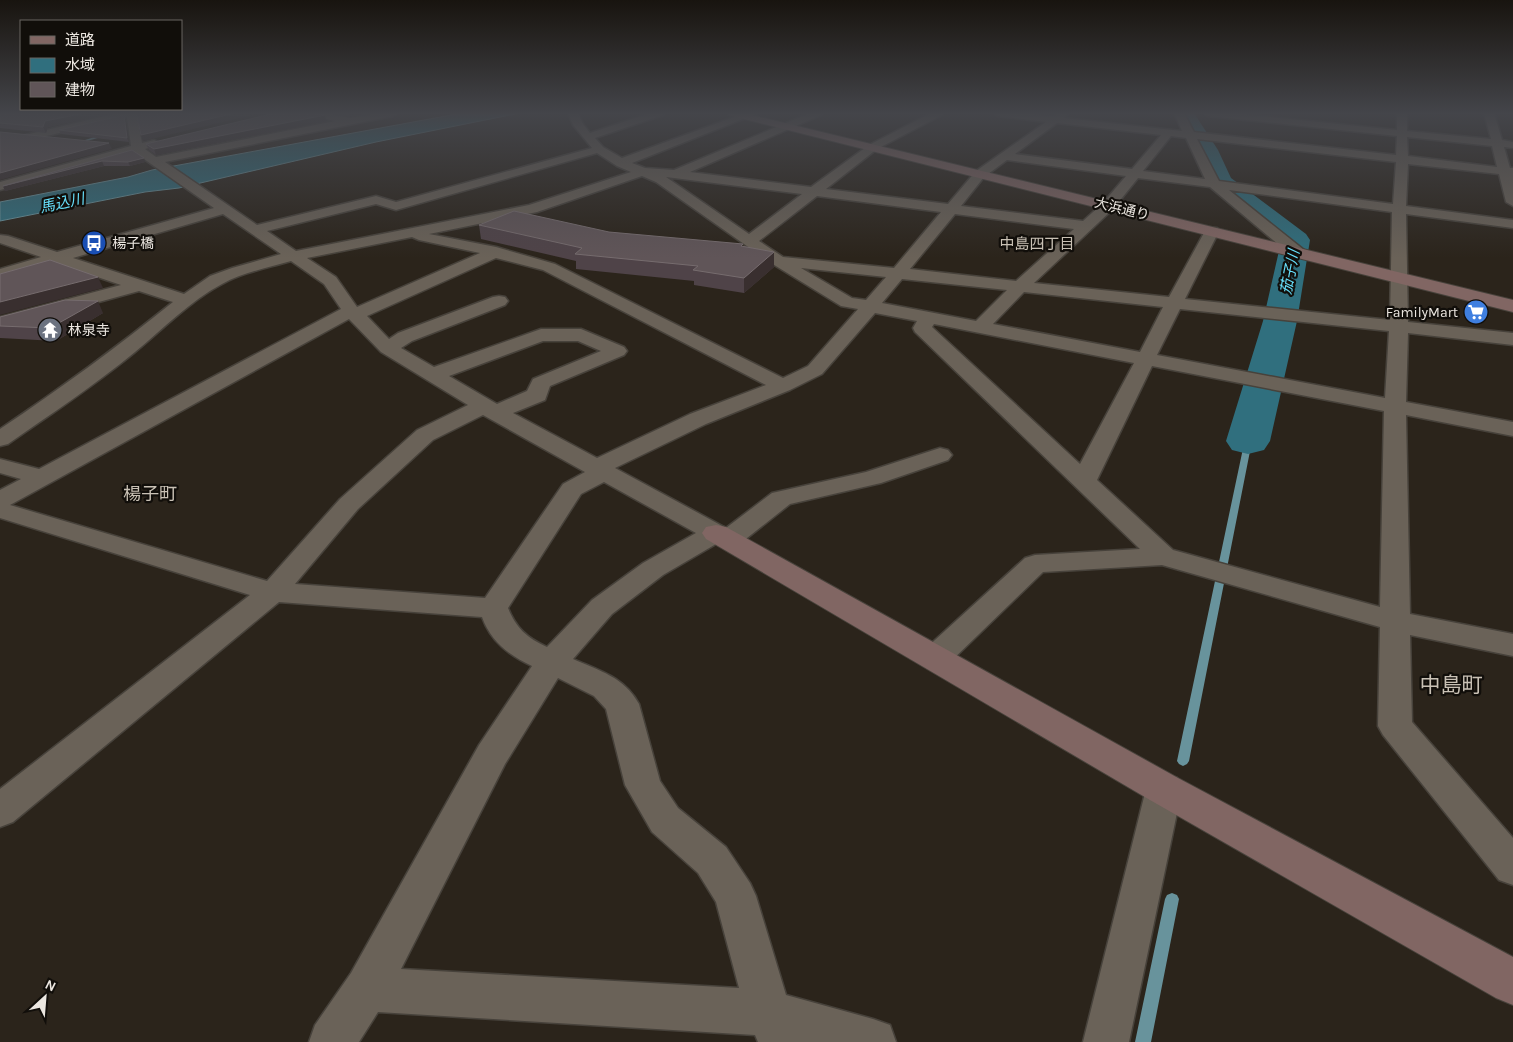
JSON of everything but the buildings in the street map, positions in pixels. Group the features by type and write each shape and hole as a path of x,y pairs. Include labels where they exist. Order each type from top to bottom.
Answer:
{"street":[{"path":"0,186 87,162"},
{"path":"155,162 330,281 353,313 388,348 432,375 599,470 722,536 1164,789 1513,982"},
{"path":"254,230 376,200 396,206 554,162"},
{"path":"674,174 703,162"},
{"path":"749,241 855,162"},
{"name":"大浜通り","path":"929,162 1513,306"},
{"path":"493,608 572,489 599,470 698,419 783,386 815,370 871,306 980,174 997,162"},
{"path":"1046,162 1513,224"},
{"path":"980,327 1020,286 1108,206 1146,162"},
{"path":"1205,162 1214,184 1298,253"},
{"path":"1401,162 1399,327 1395,406 1395,726 1513,867"},
{"path":"1469,162 1509,171 1513,202"},
{"path":"621,163 660,179 777,260 847,302 1513,429"},
{"path":"0,439 68,393 127,349 186,300 216,280 238,271 292,256 532,209 642,172 674,174 1087,226"},
{"path":"0,174 30,178"},
{"path":"0,274 224,209"},
{"path":"239,218 258,214"},
{"path":"1084,481 1145,358 1212,232"},
{"path":"404,233 496,252 549,267 783,386"},
{"path":"3,239 138,286 186,300"},
{"path":"0,500 353,313 496,252"},
{"path":"777,260 1513,339"},
{"path":"0,323 138,286"},
{"path":"388,348 405,337 499,301"},
{"path":"929,317 922,328 1163,556"},
{"path":"0,811 274,592 349,504 425,435 490,409 537,395 540,384 616,351 581,335 540,336 432,375"},
{"path":"332,1042 367,988 492,755 551,663 602,607 660,564 722,536 781,498 872,478 940,455"},
{"path":"0,466 41,477"},
{"path":"0,510 274,592 493,608"},
{"path":"935,658 1035,564 1163,556 1394,621 1513,645"},
{"path":"493,608 502,630 525,650 606,687 622,704 643,785 665,820 712,860 735,896 775,1027"},
{"path":"1106,1042 1164,789"},
{"path":"367,988 775,1027 873,1042"}],"water":[{"name":"馬込川","path":"198,162 292,162 179,188 145,192 0,221 0,202 128,177 152,170"}],"waterway":[{"name":"茄子川","path":"1212,162 1221,182 1296,240 1280,321 1248,441"},
{"path":"1183,761 1248,441"},
{"path":"1143,1042 1172,899"}],"place":[{"name":"楊子橋","path":"94,243"},
{"name":"FamilyMart","path":"1476,312"},
{"name":"林泉寺","path":"50,330"}],"district":[{"name":"中島四丁目","path":"1037,244"},
{"name":"楊子町","path":"150,494"},
{"name":"中島町","path":"1451,685"}]}
